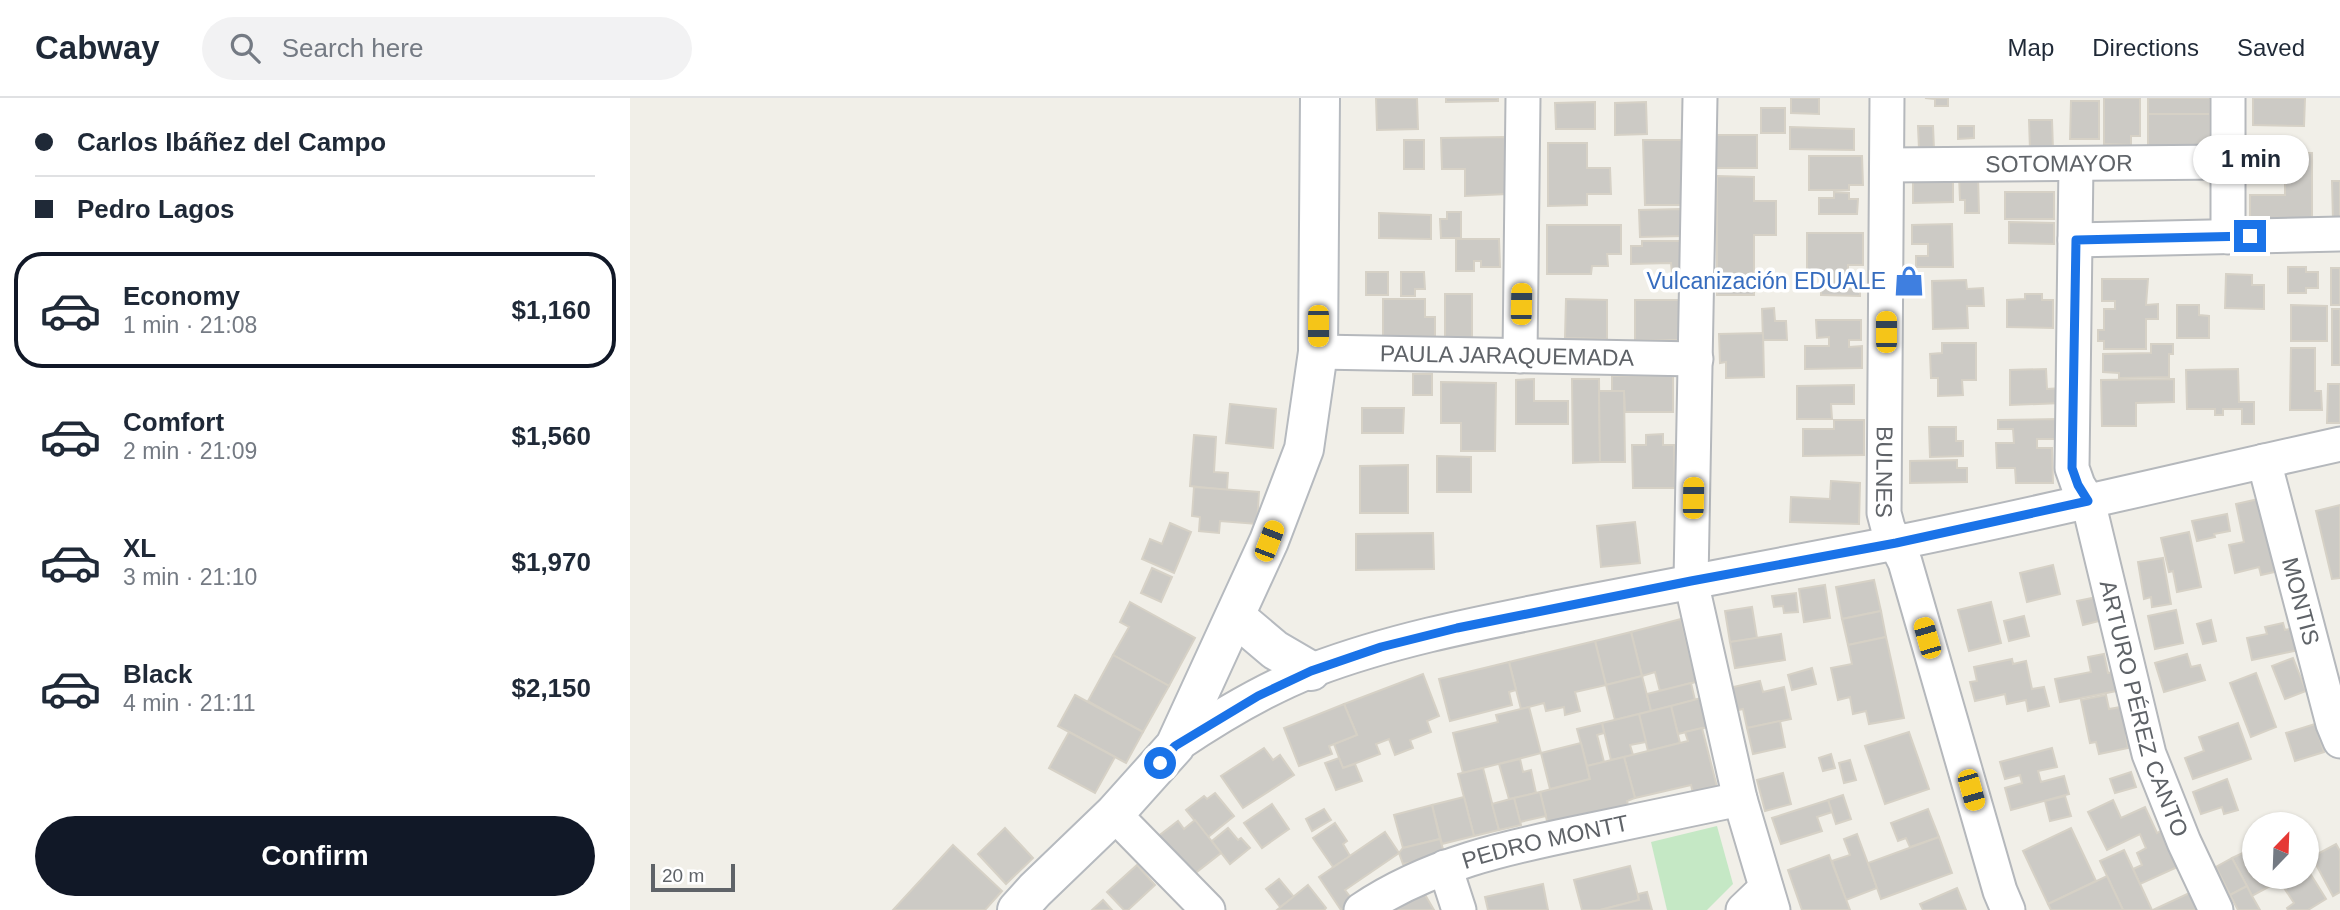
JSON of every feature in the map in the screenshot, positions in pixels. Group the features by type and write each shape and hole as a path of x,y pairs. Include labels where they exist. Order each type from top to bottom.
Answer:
{"main road":[{"path":"1017,910 1114,814 1175,746 1236,617 1304,449 1318,352 1320,98"},
{"path":"1236,617 1275,650 1311,671"}],"street":[{"path":"1520,356 1523,98"},
{"path":"1700,98 1691,581 1761,903"},
{"name":"BULNES","path":"1886,98 1884,499 1888,528 1905,562 2000,891 2008,910"},
{"path":"2228,98 2228,237"},
{"name":"SOTOMAYOR","path":"1887,165 2228,162"},
{"name":"ARTURO PÉREZ CANTO","path":"2076,164 2072,468 2088,501 2149,754 2183,842 2216,910"},
{"path":"2076,240 2340,234"},
{"name":"PAULA JARAQUEMADA","path":"1318,352 1696,359"},
{"path":"1175,746 1230,712 1311,671 1381,647 1457,628 1896,543 2340,444"},
{"name":"MONTIS","path":"2264,461 2333,724 2340,741"},
{"name":"PEDRO MONTT","path":"1361,910 1394,890 1445,867 1524,844 1740,799"},
{"path":"1114,814 1208,910"},
{"path":"1445,867 1459,910"}],"green space":[{"path":"1717,826 1733,884 1707,910 1667,910 1651,842"}],"building":[{"path":"1376,98 1417,98 1418,129 1377,130"},
{"path":"1446,98 1498,98 1498,101 1446,102"},
{"path":"1791,98 1819,98 1819,114 1791,113"},
{"path":"1925,98 1948,98 1948,106 1935,106 1935,99"},
{"path":"2104,98 2140,98 2140,136 2131,136 2131,145 2104,144"},
{"path":"2148,98 2210,98 2210,114 2148,114"},
{"path":"2253,98 2305,98 2304,126 2253,125"},
{"path":"2071,101 2099,101 2099,139 2070,139"},
{"path":"1595,102 1595,129 1556,129 1555,103"},
{"path":"1646,102 1647,134 1615,135 1615,103"},
{"path":"1761,108 1785,108 1785,133 1761,133"},
{"path":"2148,114 2210,114 2210,152 2148,151"},
{"path":"2029,120 2052,120 2053,150 2030,150"},
{"path":"1918,126 1933,126 1934,149 1919,149"},
{"path":"1958,126 1974,126 1974,138 1958,139"},
{"path":"1790,127 1854,129 1854,150 1790,149"},
{"path":"1716,135 1757,135 1757,168 1716,168"},
{"path":"1505,137 1507,194 1465,196 1465,169 1442,169 1441,138"},
{"path":"1404,140 1424,140 1424,169 1404,169"},
{"path":"1643,140 1682,140 1683,205 1645,205"},
{"path":"1548,143 1587,143 1587,168 1610,168 1611,194 1587,194 1587,205 1548,206"},
{"path":"2285,153 2312,153 2312,222 2250,222 2250,195 2285,195"},
{"path":"1809,156 1862,156 1863,185 1849,185 1849,190 1809,190"},
{"path":"1717,176 1754,177 1754,201 1776,201 1776,235 1754,235 1754,295 1717,295"},
{"path":"1959,176 1978,176 1979,213 1965,213 1965,200 1960,200"},
{"path":"1913,179 1953,179 1953,202 1913,203"},
{"path":"2332,181 2340,181 2340,221 2333,221"},
{"path":"1834,192 1849,193 1849,199 1858,199 1857,214 1819,214 1819,198 1834,198"},
{"path":"2005,192 2054,192 2054,219 2005,219"},
{"path":"1681,209 1682,236 1640,237 1639,210"},
{"path":"1447,212 1461,212 1461,238 1441,238 1440,219 1447,219"},
{"path":"1379,213 1431,215 1431,239 1379,238"},
{"path":"2009,222 2054,223 2054,244 2009,243"},
{"path":"1952,224 1953,267 1916,267 1916,256 1928,256 1928,244 1912,244 1912,225"},
{"path":"1547,225 1621,225 1621,254 1607,254 1608,266 1592,266 1591,274 1547,274"},
{"path":"1807,233 1863,233 1863,265 1848,265 1848,275 1860,275 1860,296 1821,295 1821,277 1807,277"},
{"path":"1456,239 1499,239 1500,267 1481,267 1481,261 1474,261 1474,271 1456,271"},
{"path":"1642,241 1685,241 1686,273 1672,273 1671,263 1631,264 1631,246 1642,246"},
{"path":"2288,267 2306,267 2306,272 2318,272 2318,288 2306,288 2306,293 2288,293"},
{"path":"2331,268 2340,268 2340,305 2331,305"},
{"path":"1366,272 1388,272 1388,295 1366,295"},
{"path":"1401,272 1424,272 1425,289 1415,289 1415,296 1401,296"},
{"path":"2226,274 2252,275 2252,285 2264,285 2264,309 2225,308"},
{"path":"2102,279 2148,279 2146,305 2158,304 2158,319 2146,319 2146,349 2104,349 2104,341 2098,341 2098,330 2104,330 2104,309 2115,309 2115,301 2102,301"},
{"path":"1966,280 1967,289 1983,288 1984,306 1967,306 1968,328 1933,329 1932,281"},
{"path":"1445,294 1472,294 1472,339 1445,339"},
{"path":"2025,294 2042,294 2042,300 2053,300 2053,328 2007,327 2007,300 2025,299"},
{"path":"1383,299 1425,299 1425,317 1435,317 1435,336 1383,337"},
{"path":"1566,299 1607,300 1607,339 1565,338"},
{"path":"1635,300 1681,300 1681,340 1635,340"},
{"path":"2177,305 2199,305 2199,315 2209,316 2209,338 2177,338"},
{"path":"2291,305 2327,306 2327,341 2291,341"},
{"path":"1774,308 1775,321 1786,321 1787,340 1763,340 1762,309"},
{"path":"2332,309 2340,309 2340,365 2332,365"},
{"path":"1816,320 1861,320 1861,340 1849,340 1849,347 1862,346 1862,368 1805,369 1805,346 1829,346 1829,337 1817,338"},
{"path":"1763,333 1764,377 1726,378 1726,362 1720,363 1719,334"},
{"path":"1942,343 1976,343 1976,380 1962,380 1963,395 1938,396 1938,378 1931,378 1930,354 1942,353"},
{"path":"2151,344 2173,344 2173,354 2169,354 2169,377 2119,378 2119,373 2103,372 2103,354 2151,353"},
{"path":"2291,348 2315,348 2315,391 2321,391 2322,410 2290,410"},
{"path":"2046,369 2047,389 2061,388 2062,403 2010,405 2010,370"},
{"path":"2238,369 2239,402 2254,402 2254,424 2242,424 2242,409 2223,409 2223,415 2215,415 2215,409 2187,409 2186,370"},
{"path":"1413,374 1432,374 1432,395 1413,395"},
{"path":"1612,376 1673,376 1673,412 1625,412 1624,391 1612,391"},
{"path":"1534,379 1534,401 1568,401 1568,424 1516,424 1516,380"},
{"path":"1572,379 1599,379 1600,462 1573,463"},
{"path":"2174,379 2174,402 2136,403 2136,426 2102,426 2101,380"},
{"path":"1441,382 1496,383 1495,451 1461,451 1461,423 1441,423"},
{"path":"2328,384 2340,384 2340,423 2327,423"},
{"path":"1854,385 1854,404 1831,404 1832,419 1797,419 1797,386"},
{"path":"1599,391 1624,391 1625,462 1600,462"},
{"path":"1230,404 1276,409 1273,448 1226,443"},
{"path":"1362,408 1404,408 1403,433 1362,433"},
{"path":"2058,419 2058,439 2037,439 2037,448 2052,448 2053,483 2016,483 2015,468 1997,468 1996,443 2014,443 2013,429 1998,429 1998,420"},
{"path":"1834,420 1864,420 1864,455 1803,456 1803,429 1834,429"},
{"path":"1929,427 1956,427 1956,441 1963,441 1963,456 1930,457"},
{"path":"1663,434 1663,445 1674,445 1675,488 1633,488 1632,445 1646,445 1646,435"},
{"path":"1194,435 1216,437 1214,472 1228,473 1227,490 1190,486"},
{"path":"1437,456 1471,457 1471,492 1437,492"},
{"path":"1957,460 1957,468 1967,468 1967,482 1910,483 1910,461"},
{"path":"1408,465 1408,513 1360,513 1360,466"},
{"path":"1831,481 1860,483 1859,524 1790,522 1791,497 1830,499"},
{"path":"1194,487 1259,492 1257,524 1220,521 1219,533 1199,531 1200,517 1192,516"},
{"path":"2263,498 2279,571 2261,575 2259,567 2235,573 2229,545 2244,542 2236,504"},
{"path":"2340,505 2340,578 2332,579 2316,511"},
{"path":"2227,514 2230,531 2197,541 2192,521"},
{"path":"1635,522 1640,563 1601,567 1597,526"},
{"path":"1170,523 1191,532 1174,573 1142,559 1150,539 1162,544"},
{"path":"2189,532 2201,587 2177,592 2173,571 2169,572 2161,538"},
{"path":"1433,533 1434,569 1356,570 1356,534"},
{"path":"2163,558 2171,604 2152,607 2151,597 2144,599 2138,562"},
{"path":"2053,565 2060,594 2027,602 2020,573"},
{"path":"1152,568 1172,577 1161,602 1141,593"},
{"path":"1874,580 1881,611 1842,619 1836,587"},
{"path":"1825,585 1830,618 1804,622 1799,589"},
{"path":"1796,593 1798,612 1784,613 1783,606 1774,607 1772,596"},
{"path":"2102,596 2107,619 2083,625 2077,601"},
{"path":"1130,602 1195,638 1169,686 1113,655 1129,627 1120,622"},
{"path":"1991,602 2001,643 1969,651 1958,610"},
{"path":"1752,607 1757,638 1730,642 1725,611"},
{"path":"2176,610 2183,643 2155,649 2148,616"},
{"path":"1881,611 1886,637 1848,645 1842,619"},
{"path":"2024,616 2029,636 2009,641 2004,621"},
{"path":"1681,619 1696,682 1660,691 1655,672 1642,676 1631,632"},
{"path":"2211,620 2216,641 2203,644 2197,624"},
{"path":"2283,623 2285,630 2294,628 2299,650 2252,660 2247,638 2267,634 2265,627"},
{"path":"1631,632 1642,676 1606,685 1595,641"},
{"path":"1781,634 1785,660 1735,668 1730,642"},
{"path":"1886,637 1904,718 1869,724 1866,711 1853,714 1850,697 1838,700 1831,668 1852,664 1848,645"},
{"path":"1595,641 1606,685 1575,692 1580,711 1565,715 1564,707 1546,711 1544,703 1521,709 1509,662"},
{"path":"2104,654 2108,673 2118,671 2122,690 2060,702 2055,679 2091,672 2088,657"},
{"path":"2187,654 2191,667 2200,665 2205,680 2164,692 2155,663"},
{"path":"1113,655 1169,686 1143,732 1088,701"},
{"path":"2293,658 2306,691 2285,699 2272,666"},
{"path":"2012,659 2013,664 2026,661 2032,689 2044,687 2049,706 2028,711 2026,700 2007,704 2005,694 1975,701 1970,682 1977,681 1974,667"},
{"path":"1509,662 1516,690 1509,692 1512,705 1450,721 1439,679"},
{"path":"1812,668 1816,684 1792,690 1788,675"},
{"path":"2256,673 2276,727 2251,737 2230,683"},
{"path":"1423,674 1439,716 1427,721 1431,732 1410,740 1413,748 1395,755 1389,739 1376,744 1380,754 1343,768 1334,744 1357,735 1344,704"},
{"path":"1642,676 1651,711 1615,720 1606,685"},
{"path":"1760,681 1763,692 1784,687 1791,719 1747,728 1743,709 1734,711 1729,688"},
{"path":"1691,683 1695,700 1651,711 1647,694"},
{"path":"1075,695 1143,732 1126,763 1058,726"},
{"path":"2106,695 2109,709 2132,705 2137,733 2126,735 2128,748 2099,754 2096,742 2090,743 2081,700"},
{"path":"1701,698 1708,727 1678,734 1671,706"},
{"path":"1344,704 1357,735 1329,746 1332,754 1299,766 1284,728"},
{"path":"1671,706 1680,743 1648,751 1639,714"},
{"path":"1529,707 1541,753 1463,773 1453,733 1498,722 1496,715"},
{"path":"1639,714 1646,742 1630,745 1633,755 1611,760 1602,723"},
{"path":"1780,721 1785,747 1753,754 1747,728"},
{"path":"1602,723 1604,733 1597,735 1604,762 1587,766 1577,729"},
{"path":"2238,723 2251,759 2193,779 2185,758 2204,751 2199,737"},
{"path":"2315,724 2324,752 2295,761 2286,733"},
{"path":"1702,728 1717,787 1693,793 1691,785 1635,798 1624,757 1688,741 1685,732"},
{"path":"1069,732 1115,757 1095,793 1049,768"},
{"path":"1909,732 1929,789 1885,804 1865,746"},
{"path":"1581,743 1590,779 1550,789 1541,753"},
{"path":"1264,748 1273,760 1280,755 1294,775 1243,808 1221,776"},
{"path":"2052,748 2057,767 2038,771 2041,782 2064,776 2069,794 2011,810 2005,788 2022,783 2020,775 2005,779 2000,762"},
{"path":"1831,754 1835,768 1823,771 1819,758"},
{"path":"1624,757 1635,798 1627,801 1629,809 1549,829 1540,792 1590,779 1587,766"},
{"path":"1339,758 1343,768 1355,764 1362,781 1336,790 1325,763"},
{"path":"1520,759 1523,772 1531,770 1536,793 1509,799 1499,764"},
{"path":"1850,760 1856,780 1844,783 1839,763"},
{"path":"1483,768 1499,830 1474,836 1458,774"},
{"path":"2131,772 2136,787 2115,793 2110,779"},
{"path":"1783,773 1791,804 1765,811 1757,780"},
{"path":"2227,779 2238,810 2224,814 2222,807 2201,814 2193,792"},
{"path":"1540,792 1546,816 1520,822 1514,798"},
{"path":"1215,793 1234,816 1208,837 1186,810 1204,796 1207,799"},
{"path":"1843,795 1851,819 1836,824 1828,800"},
{"path":"2065,796 2071,816 2050,821 2045,801"},
{"path":"1464,797 1474,836 1442,844 1432,805"},
{"path":"1514,798 1521,825 1499,830 1492,804"},
{"path":"1828,800 1832,812 1817,817 1822,831 1781,844 1772,818"},
{"path":"2113,800 2121,818 2145,807 2157,833 2166,828 2184,864 2140,884 2133,869 2142,865 2137,853 2146,848 2140,834 2107,850 2088,812"},
{"path":"1272,804 1289,829 1262,848 1244,823"},
{"path":"1432,805 1440,839 1403,848 1394,815"},
{"path":"1324,809 1331,820 1312,831 1306,819"},
{"path":"1928,809 1939,837 1910,847 1906,838 1898,841 1891,823"},
{"path":"1195,820 1221,853 1189,878 1156,838 1178,821 1184,829"},
{"path":"1335,823 1347,841 1343,844 1350,856 1333,867 1313,838"},
{"path":"1005,828 1033,858 1006,884 978,854"},
{"path":"1228,828 1238,840 1241,838 1250,848 1230,864 1212,841"},
{"path":"2071,828 2096,881 2048,904 2023,851"},
{"path":"1385,832 1399,853 1345,890 1354,902 1341,910 1319,877"},
{"path":"1857,834 1877,888 1846,900 1832,861 1850,855 1844,839"},
{"path":"1939,837 1952,873 1881,899 1868,863"},
{"path":"1440,839 1445,856 1403,864 1399,853 1403,848"},
{"path":"2336,844 2340,851 2340,892 2333,896 2319,870 2319,853"},
{"path":"953,845 1002,891 985,910 893,910"},
{"path":"2124,850 2152,910 2123,910 2100,861"},
{"path":"2242,853 2242,877 2232,858"},
{"path":"1829,855 1850,910 1802,910 1788,870"},
{"path":"2232,858 2242,877 2242,889 2230,895 2216,867"},
{"path":"1137,865 1155,885 1128,910 1124,910 1107,892"},
{"path":"1630,866 1639,900 1600,910 1582,910 1574,880"},
{"path":"2107,876 2123,910 2051,910 2048,904"},
{"path":"1279,879 1294,897 1280,907 1266,889"},
{"path":"1543,884 1548,910 1488,910 1485,897"},
{"path":"1308,885 1326,908 1324,910 1277,910"},
{"path":"1957,888 1966,910 1923,910 1920,904"},
{"path":"2200,888 2211,910 2153,910"},
{"path":"2319,888 2326,899 2308,910 2288,910 2294,903 2285,889"},
{"path":"2242,889 2249,889 2260,910 2238,910 2230,895"},
{"path":"2248,889 2265,889 2252,896"},
{"path":"1647,892 1652,910 1600,910 1639,900 1638,894"},
{"path":"1424,893 1434,910 1394,910"},
{"path":"1103,900 1112,910 1092,910"}],"place":[{"name":"Vulcanización EDUALE","path":"1909,281"}],"route":[{"path":"1160,763 1175,746 1258,696 1311,671 1381,647 1457,628 1896,543 2088,501 2072,468 2076,240 2250,236"}]}
